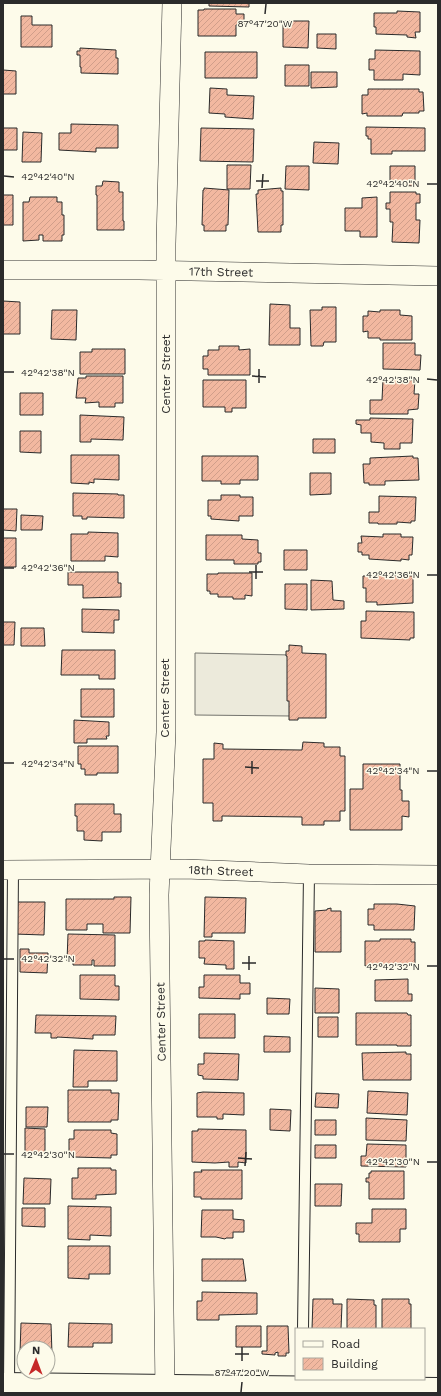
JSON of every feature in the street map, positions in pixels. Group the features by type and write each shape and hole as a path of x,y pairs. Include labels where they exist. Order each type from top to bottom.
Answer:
{"street":[{"name":"Center Street","path":"165,1390 159,895 166,732 167,271 172,3"},
{"name":"17th Street","path":"3,270 167,271 438,276"},
{"name":"18th Street","path":"8,870 160,870 309,874 438,875"},
{"path":"6,1384 165,1390 302,1383 438,1389"}],"lane":[{"path":"6,1384 8,870"},
{"path":"303,1328 309,874"}],"shaded area":[{"path":"195,653 292,655 291,716 195,715"}],"building":[{"path":"209,3 249,3 249,7 209,6"},
{"path":"236,9 236,14 244,14 244,25 236,25 236,36 198,36 198,10"},
{"path":"397,11 420,12 420,32 415,32 416,38 407,37 407,35 376,34 376,27 374,27 374,13 397,13"},
{"path":"21,16 32,16 32,25 52,25 52,47 21,47"},
{"path":"283,21 309,21 308,48 283,47"},
{"path":"317,34 336,34 336,49 317,48"},
{"path":"80,48 116,50 116,58 118,58 118,74 81,73 80,55 77,55 77,51 80,51"},
{"path":"375,50 420,51 420,75 403,74 403,80 374,80 374,70 369,70 369,59 375,59"},
{"path":"205,52 257,52 257,78 205,78"},
{"path":"285,65 309,65 309,86 285,86"},
{"path":"3,70 16,71 16,94 3,94"},
{"path":"311,72 337,72 337,87 311,88"},
{"path":"210,88 227,89 227,95 254,96 253,119 225,117 225,114 209,113"},
{"path":"368,89 419,89 419,92 423,92 424,111 419,111 419,113 403,113 402,116 367,116 367,113 362,114 362,95 368,95"},
{"path":"71,124 118,125 118,148 96,148 96,152 59,150 59,133 71,133"},
{"path":"366,127 425,128 425,151 392,151 392,154 371,154 371,139 368,139 368,136 366,136"},
{"path":"3,128 17,128 17,150 3,150"},
{"path":"201,128 254,129 253,162 200,161"},
{"path":"23,132 42,133 41,162 22,162"},
{"path":"314,142 339,143 338,164 313,163"},
{"path":"227,165 251,165 250,189 227,189"},
{"path":"286,166 309,166 309,190 285,189"},
{"path":"390,166 415,166 415,186 390,185"},
{"path":"103,181 119,182 119,192 123,192 124,230 97,230 96,186 102,186"},
{"path":"204,188 229,190 228,225 226,225 226,231 204,231 204,225 202,225"},
{"path":"281,188 281,191 283,191 283,225 281,225 281,232 258,232 256,194 258,194 258,190"},
{"path":"390,192 416,192 416,194 420,194 420,203 416,203 416,220 420,220 419,243 392,242 393,222 390,222 390,209 386,209 386,203 390,203"},
{"path":"3,195 13,195 13,225 3,225"},
{"path":"30,197 57,197 57,202 62,202 62,215 64,215 64,235 62,235 62,241 43,241 43,235 39,235 39,240 23,241 23,202 29,202"},
{"path":"377,197 377,237 360,237 360,231 345,231 345,208 362,208 362,198"},
{"path":"3,301 20,302 20,334 3,334"},
{"path":"270,304 290,305 290,328 300,328 300,345 269,345"},
{"path":"322,307 336,307 336,342 324,342 323,346 311,346 310,310 322,310"},
{"path":"52,310 77,310 76,340 51,339"},
{"path":"380,310 400,310 400,315 412,316 412,340 380,340 380,338 368,338 368,331 363,332 363,316 368,316 368,311 380,312"},
{"path":"383,343 415,343 415,355 421,355 420,370 383,369"},
{"path":"219,346 239,346 239,350 250,349 250,375 208,375 208,369 203,369 203,356 208,356 208,350 219,350"},
{"path":"92,349 125,349 125,374 80,374 80,352 92,352"},
{"path":"86,376 123,376 123,403 115,403 115,407 99,407 99,402 85,403 86,398 76,398 78,378 86,378"},
{"path":"383,379 415,380 414,394 419,394 418,409 408,410 408,414 370,414 370,400 382,400"},
{"path":"203,380 246,380 246,408 232,408 232,412 225,412 225,407 203,407"},
{"path":"20,393 43,393 43,415 20,415"},
{"path":"80,415 124,417 123,440 91,439 91,442 80,442"},
{"path":"370,418 413,419 412,443 400,443 400,449 384,449 384,443 371,442 371,433 361,433 361,425 356,424 356,420 370,420"},
{"path":"20,431 41,431 41,453 20,452"},
{"path":"313,439 335,439 335,453 313,453"},
{"path":"71,455 119,455 119,480 94,479 94,483 89,482 89,484 71,483"},
{"path":"202,456 258,456 258,480 240,480 240,484 221,484 221,481 202,481"},
{"path":"413,456 413,458 418,458 419,480 385,481 385,485 369,485 369,483 364,483 363,464 370,464 370,458"},
{"path":"310,473 331,473 331,494 310,495"},
{"path":"73,493 124,495 124,518 87,517 87,519 82,519 82,516 73,516"},
{"path":"221,495 253,497 253,516 239,516 239,521 211,519 211,516 208,516 208,500 221,500"},
{"path":"379,496 416,497 415,521 411,521 411,523 397,522 397,524 369,523 369,512 379,512"},
{"path":"3,509 17,509 16,531 3,530"},
{"path":"21,515 43,516 42,530 21,530"},
{"path":"88,532 118,533 118,557 105,556 105,561 71,561 71,534 88,534"},
{"path":"383,534 401,534 401,537 413,537 412,555 409,555 409,560 369,559 369,555 362,555 362,552 358,552 358,543 362,543 361,536 383,537"},
{"path":"206,535 242,535 242,539 258,540 258,553 261,553 261,562 258,562 258,564 234,564 234,560 206,560"},
{"path":"3,538 16,538 16,567 3,567"},
{"path":"284,550 307,550 307,570 284,570"},
{"path":"68,572 118,572 118,583 121,583 121,597 83,598 83,585 68,585"},
{"path":"252,573 252,596 245,595 245,599 233,599 233,597 218,597 218,594 210,594 210,591 207,591 207,574"},
{"path":"363,576 413,576 413,603 377,605 377,602 366,602 366,588 363,588"},
{"path":"311,580 332,581 333,600 344,601 344,609 311,610"},
{"path":"285,584 307,584 307,610 285,609"},
{"path":"82,609 119,610 119,620 114,620 114,633 82,632"},
{"path":"366,611 414,612 414,638 410,638 410,640 361,638 361,621 366,621"},
{"path":"3,622 15,622 14,645 3,645"},
{"path":"21,628 44,628 45,646 21,646"},
{"path":"289,645 302,646 302,653 326,654 326,718 298,718 298,720 289,720 286,651 289,651"},
{"path":"62,650 115,650 115,679 99,679 99,675 61,675"},
{"path":"81,689 114,689 114,717 81,717"},
{"path":"74,720 109,722 109,736 106,736 107,739 87,739 87,743 74,743"},
{"path":"303,742 324,743 324,747 340,747 340,756 345,756 345,811 340,811 340,821 324,821 324,825 302,825 302,817 222,816 222,821 213,821 213,803 203,803 203,759 214,759 214,743 223,744 223,749 302,750"},
{"path":"78,746 118,746 118,773 97,773 97,775 85,775 85,769 81,769 81,764 78,764"},
{"path":"363,764 400,764 400,790 402,790 402,801 409,801 409,817 402,816 402,830 350,830 350,789 363,789"},
{"path":"75,804 114,804 114,814 121,814 121,832 102,832 102,841 84,840 84,831 77,831"},
{"path":"114,897 131,897 130,933 103,933 103,924 87,924 87,930 66,930 66,899 114,899"},
{"path":"205,897 246,898 245,933 212,933 212,937 204,937"},
{"path":"15,902 45,902 44,935 14,934"},
{"path":"374,904 415,906 414,930 374,930 374,925 368,925 368,909 374,909"},
{"path":"331,908 331,911 341,911 341,952 315,952 315,911 327,910"},
{"path":"68,934 115,935 115,966 94,966 94,960 92,960 92,965 73,965 73,961 67,961"},
{"path":"380,939 411,939 411,942 415,942 415,966 365,966 365,941 380,941"},
{"path":"199,941 234,941 234,969 226,969 226,965 204,964 205,958 199,958"},
{"path":"20,949 29,949 29,953 48,953 47,973 20,972"},
{"path":"80,975 115,975 115,986 119,986 119,1000 80,999"},
{"path":"204,975 240,975 240,983 250,983 250,994 240,994 240,999 199,998 199,987 204,987"},
{"path":"408,979 408,994 412,994 412,1001 375,1001 375,980"},
{"path":"315,988 339,989 339,1013 315,1013"},
{"path":"267,998 290,999 289,1014 267,1014"},
{"path":"356,1013 407,1013 408,1015 411,1015 411,1046 356,1045"},
{"path":"199,1014 235,1014 235,1038 199,1038"},
{"path":"36,1015 116,1016 115,1035 93,1035 93,1039 51,1038 51,1033 35,1033"},
{"path":"318,1017 338,1017 338,1037 318,1037"},
{"path":"264,1036 290,1037 290,1052 264,1052"},
{"path":"74,1050 117,1051 117,1081 88,1081 88,1087 73,1087"},
{"path":"406,1052 406,1054 411,1054 411,1080 363,1080 362,1053"},
{"path":"204,1053 239,1054 238,1080 203,1079 203,1076 198,1075 198,1064 204,1064"},
{"path":"68,1090 111,1090 111,1093 119,1093 118,1120 111,1120 111,1122 68,1122"},
{"path":"368,1091 408,1093 407,1115 367,1113"},
{"path":"197,1093 244,1093 244,1115 223,1114 223,1119 217,1119 217,1117 197,1117"},
{"path":"316,1093 339,1094 338,1108 315,1107"},
{"path":"26,1107 48,1107 47,1127 26,1127"},
{"path":"270,1109 291,1110 290,1131 270,1130"},
{"path":"366,1118 407,1120 406,1141 366,1140"},
{"path":"315,1120 336,1120 336,1135 315,1135"},
{"path":"25,1128 45,1129 45,1154 25,1154"},
{"path":"198,1129 246,1130 246,1163 238,1162 238,1167 229,1167 229,1162 192,1162 192,1131 198,1131"},
{"path":"74,1130 111,1130 111,1133 117,1134 117,1155 111,1155 111,1158 69,1156 69,1139 74,1139"},
{"path":"367,1144 406,1145 406,1167 361,1166 361,1156 366,1156"},
{"path":"315,1145 336,1145 336,1158 315,1158"},
{"path":"78,1168 111,1168 111,1170 116,1170 116,1194 96,1195 96,1199 72,1199 72,1178 78,1178"},
{"path":"201,1170 242,1170 242,1199 201,1199 201,1197 194,1197 194,1172 202,1172"},
{"path":"371,1171 404,1171 404,1199 369,1199 369,1182 366,1182 366,1178 369,1178 369,1173 371,1173"},
{"path":"24,1178 51,1179 50,1204 23,1204"},
{"path":"315,1184 342,1184 341,1206 315,1206"},
{"path":"68,1206 111,1207 111,1236 90,1235 90,1240 68,1239"},
{"path":"22,1208 45,1208 45,1227 22,1226"},
{"path":"372,1209 406,1209 406,1229 400,1229 400,1242 359,1242 359,1234 356,1234 356,1223 372,1223"},
{"path":"202,1210 233,1210 233,1219 244,1220 244,1232 233,1232 233,1238 225,1239 216,1237 201,1237"},
{"path":"68,1246 110,1246 110,1274 89,1274 89,1279 68,1278"},
{"path":"202,1259 243,1259 246,1281 202,1281"},
{"path":"202,1292 257,1293 257,1314 219,1315 219,1320 197,1320 197,1301 202,1301"},
{"path":"313,1299 333,1299 333,1304 342,1304 341,1328 312,1328"},
{"path":"347,1299 374,1300 374,1305 376,1305 376,1328 347,1328"},
{"path":"382,1299 409,1299 409,1304 411,1304 411,1328 382,1328"},
{"path":"21,1323 51,1324 52,1340 20,1340"},
{"path":"69,1323 112,1324 112,1343 93,1343 93,1347 68,1347"},
{"path":"236,1326 261,1326 261,1347 236,1347"},
{"path":"267,1326 288,1326 289,1353 286,1353 286,1356 278,1356 278,1352 275,1353 275,1355 262,1354 262,1351 267,1351"}]}
